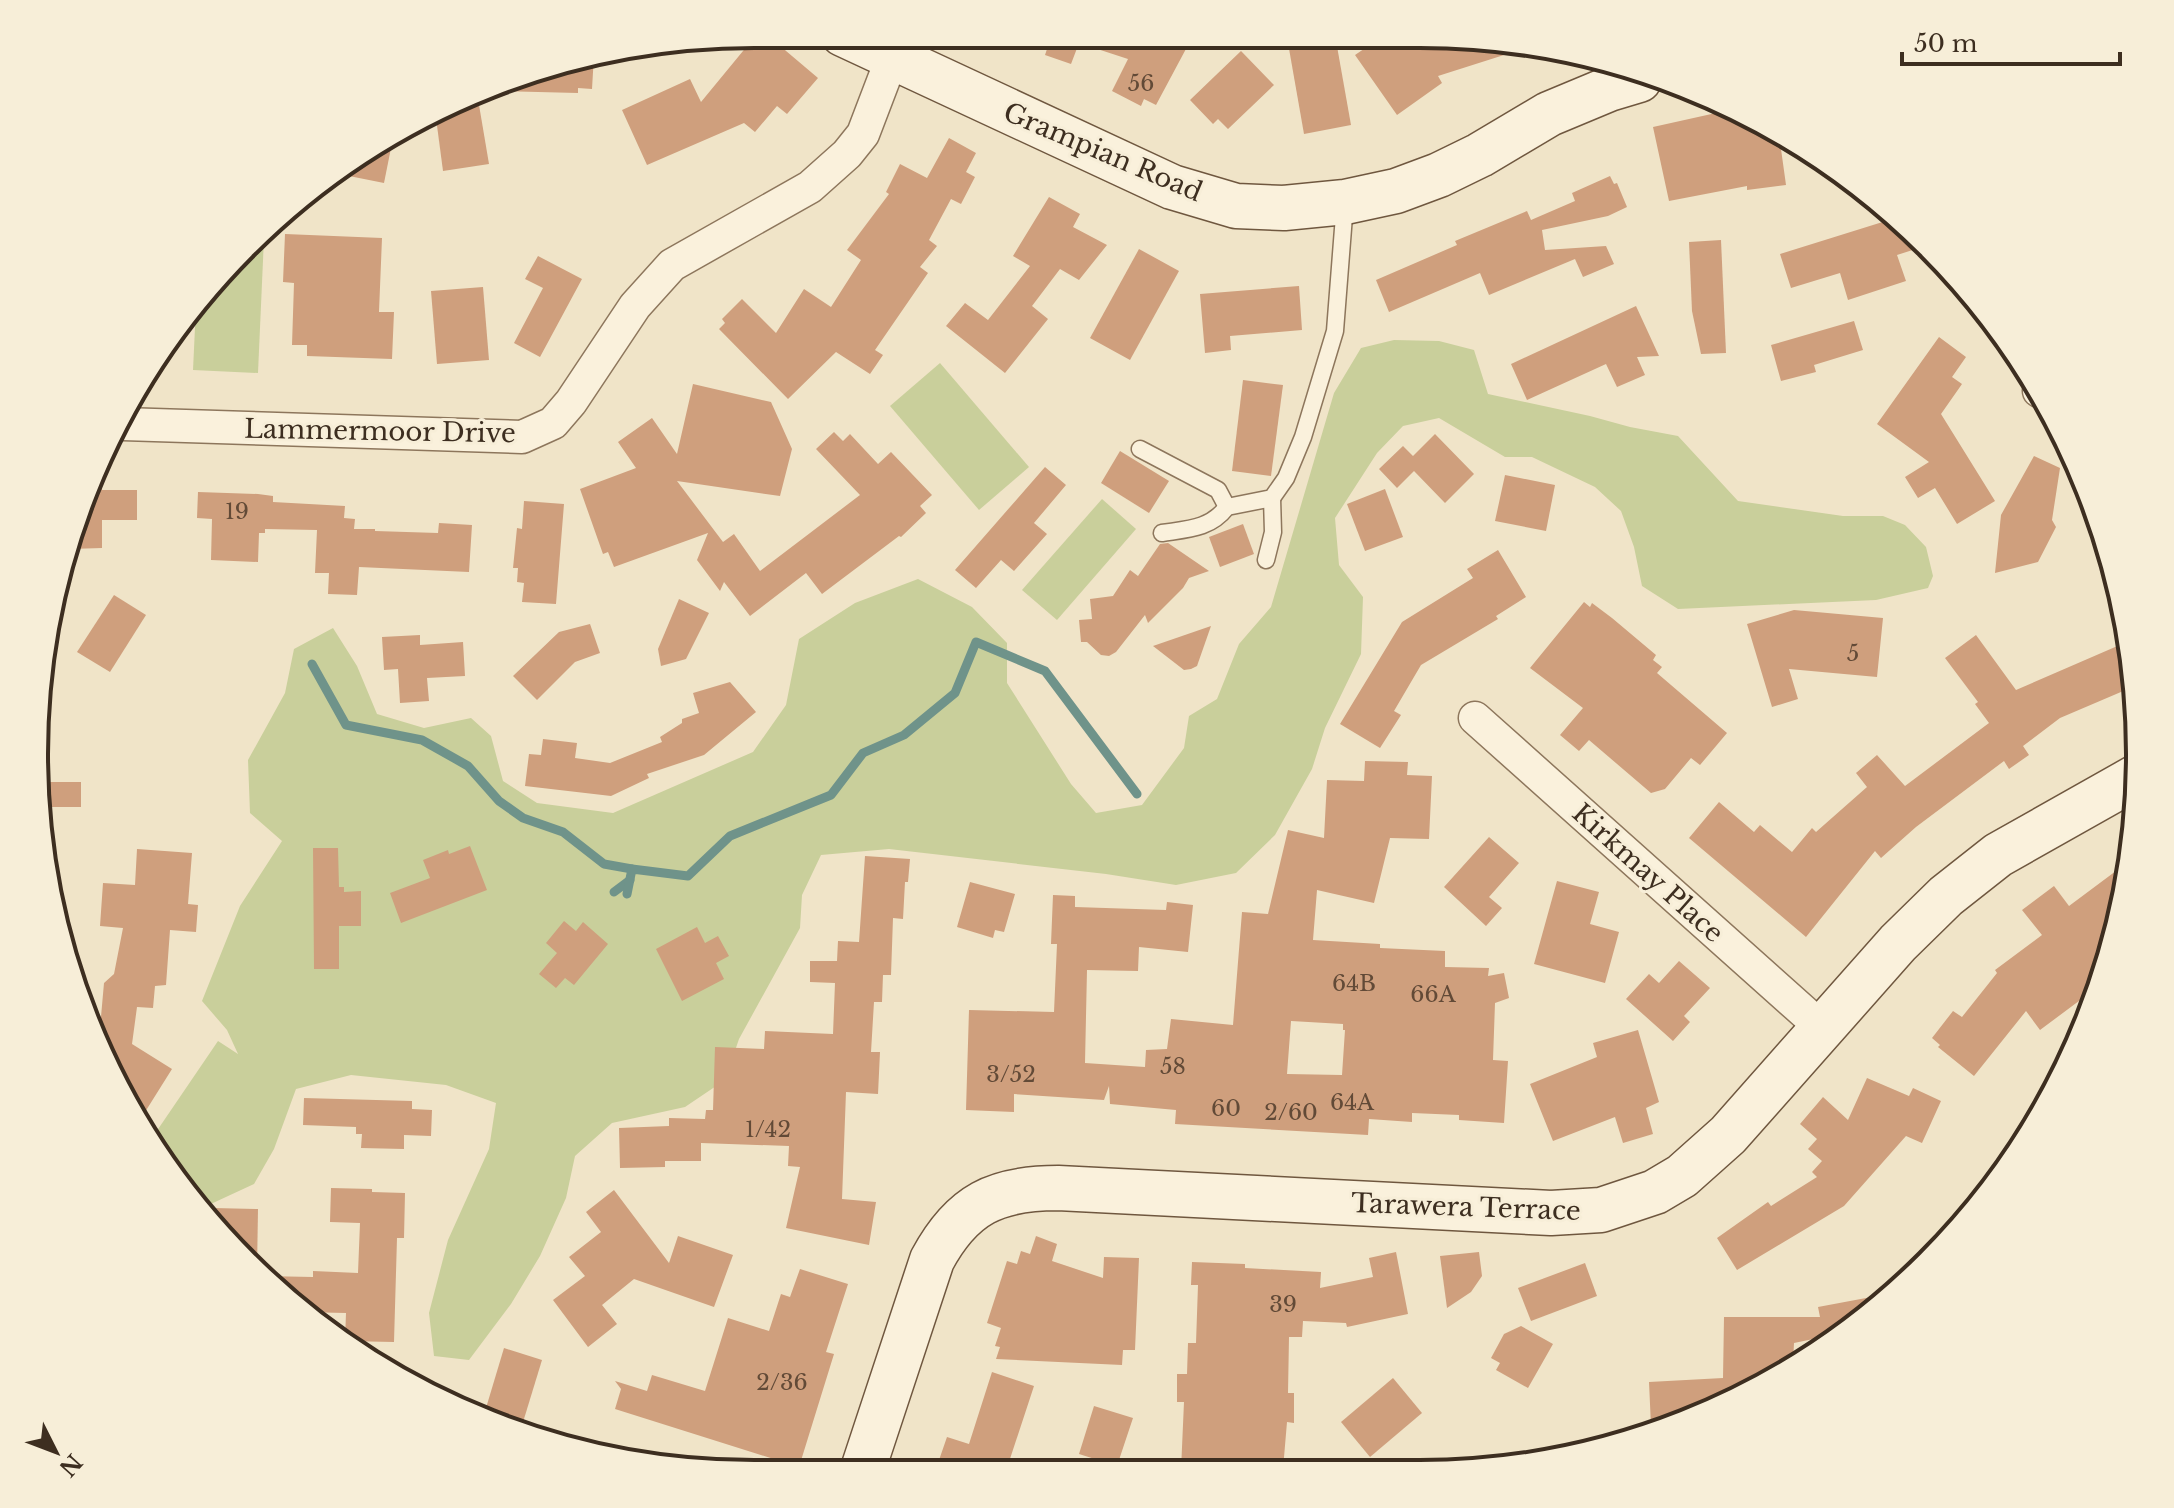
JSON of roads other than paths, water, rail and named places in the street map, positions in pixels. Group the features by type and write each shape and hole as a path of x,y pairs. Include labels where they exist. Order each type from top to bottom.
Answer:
{"street":[{"name":"Grampian Road","path":"872,48 1172,187 1236,206 1284,208 1345,202 1396,191 1439,175 1549,114 1630,80"},
{"name":"Lammermoor Drive","path":"131,424 522,437 553,423 571,402 635,306 672,265 810,187 847,154 863,134 892,58"},
{"name":"Grampian Road","path":"1549,114 1592,70"},
{"name":"Kirkmay Place","path":"1475,718 1822,1028"},
{"name":"Tarawera Terrace","path":"866,1460 932,1260 955,1224 970,1209 989,1198 1032,1188 1058,1188 1540,1213 1601,1210 1655,1192 1682,1176 1728,1135 1822,1028 1946,896 1998,855 2125,783"}],"lane":[{"path":"1266,560 1273,532 1272,498 1286,478 1303,437 1335,331 1345,202"},
{"path":"1140,449 1218,490 1227,507"},
{"path":"1162,533 1203,527 1218,520 1227,507 1272,498"}],"waterway":[{"path":"627,894 632,869 688,876 730,836 831,795 863,753 904,735 955,693 976,642 1045,671 1137,794"},
{"path":"312,664 346,725 422,740 468,766 499,801 523,818 563,832 604,864 632,869"},
{"path":"614,892 630,880"}]}
